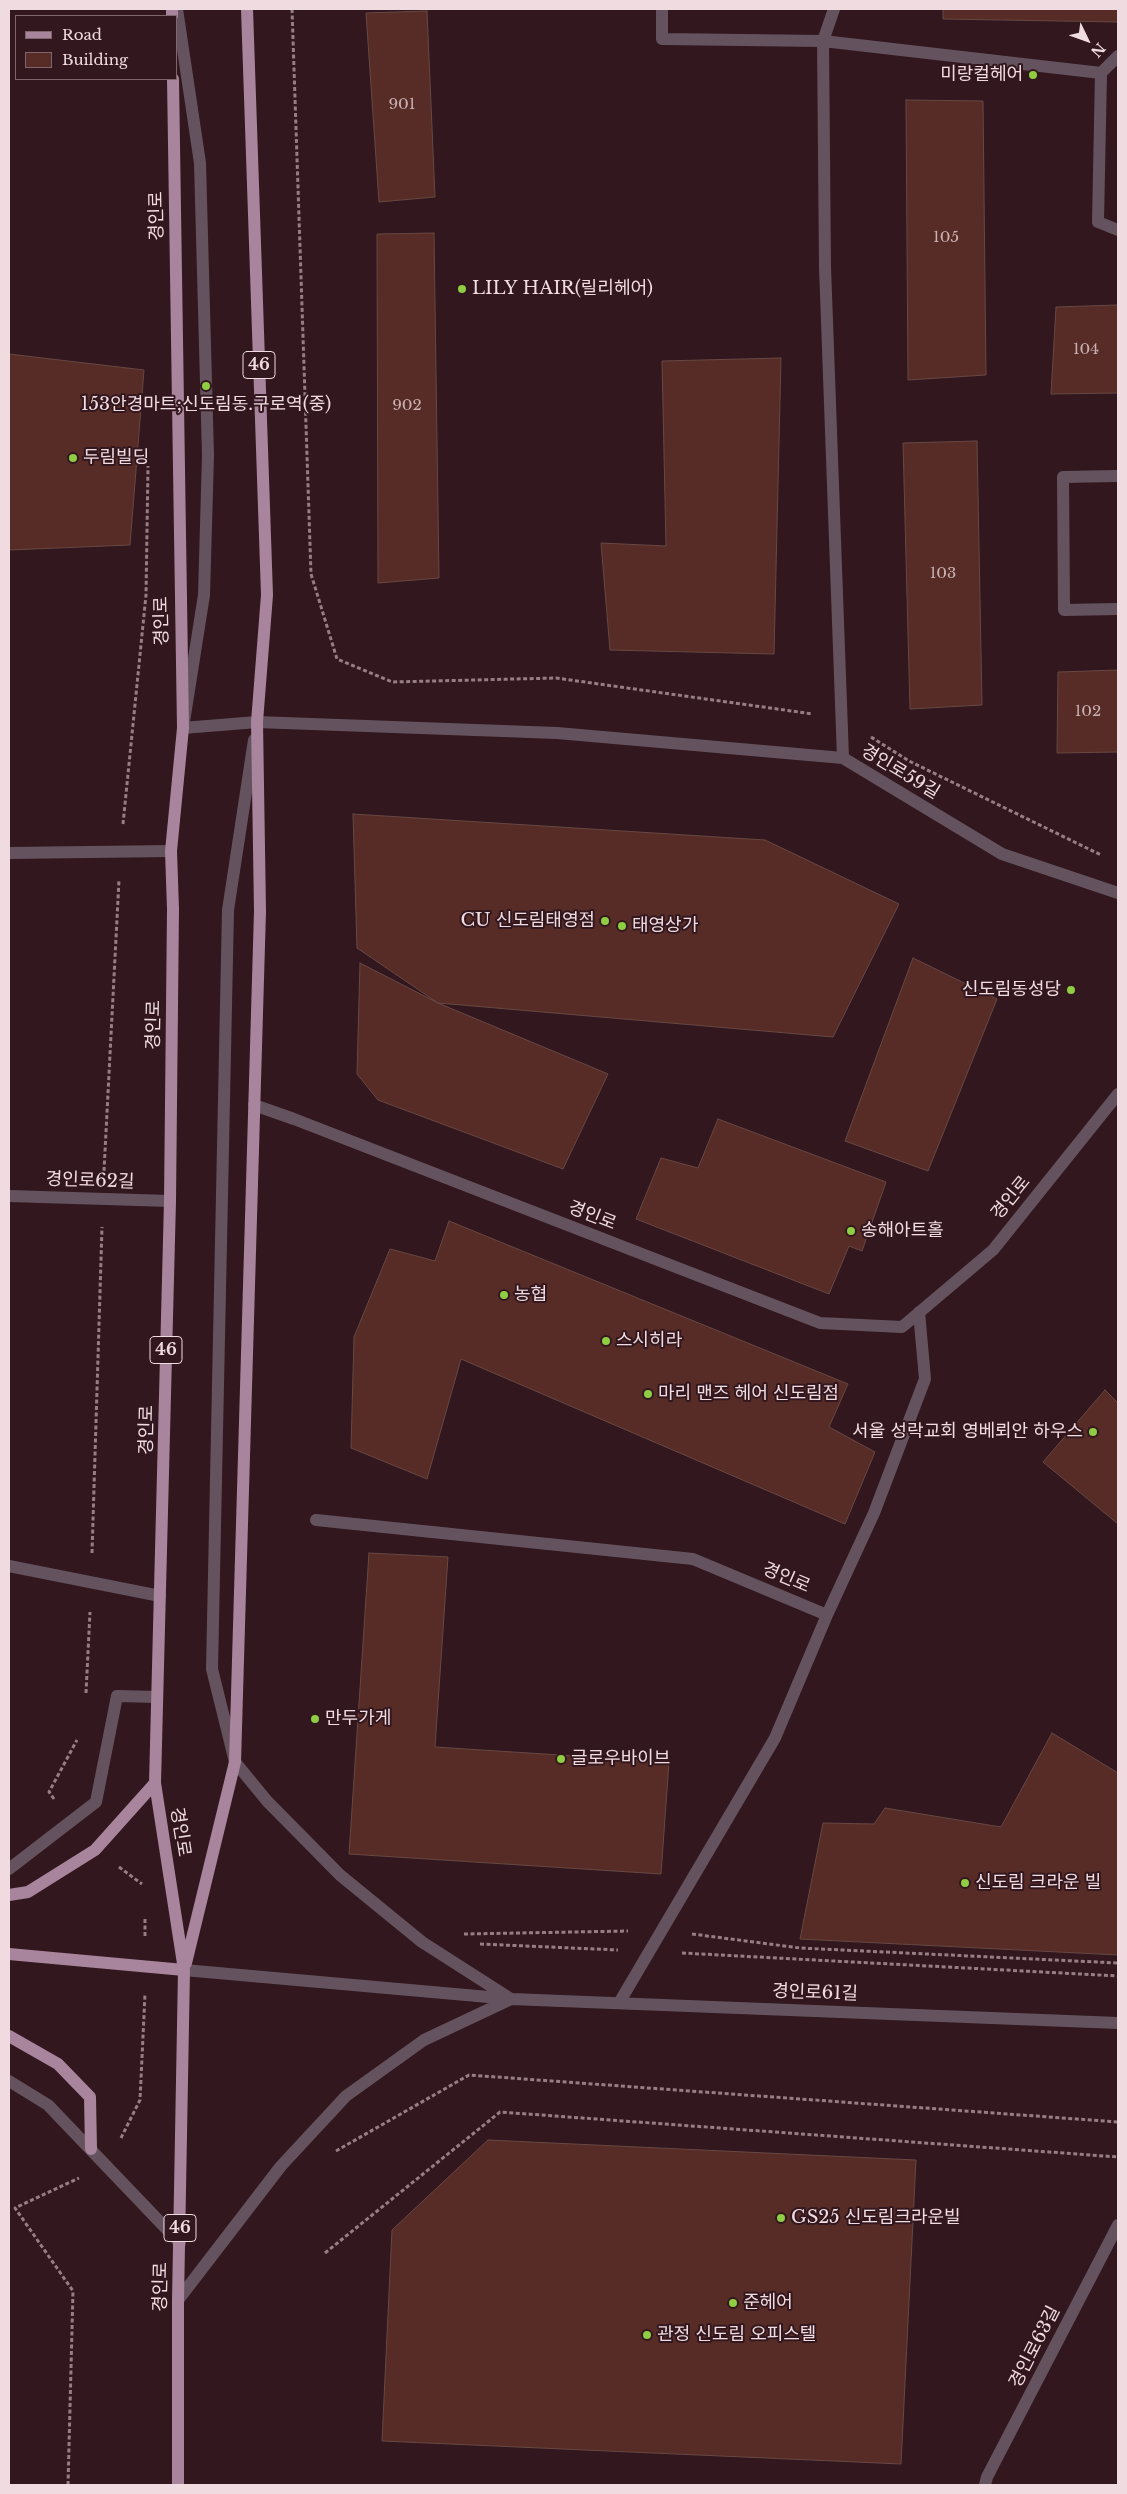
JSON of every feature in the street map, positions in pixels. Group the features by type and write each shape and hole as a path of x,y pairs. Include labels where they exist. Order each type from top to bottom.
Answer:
{"main road":[{"name":"경인로","path":"184,1970 235,1762 260,911 257,722 267,595 247,9"},
{"name":"경인로","path":"172,80 183,728 172,851 170,1201 155,1783 184,1970 178,2300 178,2485"},
{"path":"9,1895 28,1892 95,1850 155,1783"},
{"path":"9,1954 184,1970"},
{"path":"9,2036 58,2064 90,2097 91,2149"}],"street":[{"path":"662,9 662,39 823,41 1101,73"},
{"path":"834,9 823,41 824,268 843,758"},
{"path":"178,16 200,163 208,455 204,596 183,728"},
{"path":"1118,56 1101,73 1098,222 1118,230"},
{"path":"1118,476 1063,476 1063,486 1064,610 1118,608"},
{"path":"257,722 228,910 212,1669 235,1762 267,1801 340,1875 422,1942 510,1999"},
{"name":"경인로59길","path":"183,728 257,722 557,732 843,758 1002,854 1118,894"},
{"path":"9,853 172,851"},
{"name":"경인로","path":"254,1105 294,1118 820,1323 902,1326 992,1250 1118,1094"},
{"name":"경인로62길","path":"9,1196 170,1201"},
{"path":"619,2003 776,1738 827,1615 874,1513 926,1379 919,1312"},
{"name":"경인로","path":"316,1520 694,1559 827,1615"},
{"path":"9,1566 160,1596"},
{"path":"9,1870 96,1802 117,1696 157,1697"},
{"name":"경인로61길","path":"184,1970 510,1999 1118,2023"},
{"path":"178,2300 281,2166 346,2096 424,2040 510,1999"},
{"path":"9,2081 48,2105 180,2243"},
{"name":"경인로63길","path":"985,2485 987,2477 1118,2226"}],"path":[{"path":"292,9 311,574 337,659 392,682 556,678 841,718 909,761 1110,859"},
{"path":"472,1943 1118,1976"},
{"path":"332,2154 469,2075 1118,2122"},
{"path":"325,2253 500,2112 1118,2157"},
{"path":"15,2208 73,2291 68,2485"}],"building":[{"path":"943,9 1118,9 1118,22 943,19"},
{"path":"427,11 435,197 379,202 366,13"},
{"path":"906,100 983,101 986,375 908,380"},
{"path":"434,233 439,578 378,583 377,234"},
{"path":"1118,305 1118,393 1051,394 1056,307"},
{"name":"두림빌딩","path":"9,354 144,370 130,545 9,550"},
{"path":"781,358 774,654 610,650 601,543 666,546 662,361"},
{"path":"977,441 982,705 910,709 903,443"},
{"path":"1118,670 1118,752 1057,753 1058,672"},
{"name":"태영상가","path":"353,814 765,840 899,904 833,1037 438,1003 357,948"},
{"path":"913,958 997,999 928,1171 845,1141"},
{"path":"360,963 438,1003 608,1074 563,1169 378,1100 357,1074"},
{"path":"718,1119 886,1182 862,1251 849,1246 829,1294 636,1219 661,1158 698,1168"},
{"path":"449,1221 848,1384 829,1427 875,1452 845,1524 461,1359 427,1479 351,1448 354,1337 390,1249 435,1261"},
{"name":"서울 성락교회 영베뢰안 하우스","path":"1105,1390 1118,1403 1118,1524 1043,1462"},
{"path":"369,1553 448,1557 435,1747 669,1762 661,1874 349,1854"},
{"name":"신도림 크라운 빌","path":"1052,1733 1118,1773 1118,1955 800,1939 823,1823 874,1824 885,1808 1001,1827"},
{"name":"관정 신도림 오피스텔","path":"488,2140 916,2160 901,2464 382,2441 392,2230"}],"place":[{"name":"미랑컬헤어","path":"1033,75"},
{"name":"LILY HAIR(릴리헤어)","path":"462,289"},
{"name":"153안경마트;신도림동.구로역(중)","path":"206,386"},
{"name":"두림빌딩","path":"73,458"},
{"name":"CU 신도림태영점","path":"605,921"},
{"name":"태영상가","path":"622,926"},
{"name":"신도림동성당","path":"1071,990"},
{"name":"송해아트홀","path":"851,1231"},
{"name":"농협","path":"504,1295"},
{"name":"스시히라","path":"606,1341"},
{"name":"마리 맨즈 헤어 신도림점","path":"648,1394"},
{"name":"서울 성락교회 영베뢰안 하우스","path":"1093,1432"},
{"name":"만두가게","path":"315,1719"},
{"name":"글로우바이브","path":"561,1759"},
{"name":"신도림 크라운 빌","path":"965,1883"},
{"name":"GS25 신도림크라운빌","path":"781,2218"},
{"name":"준헤어","path":"733,2303"},
{"name":"관정 신도림 오피스텔","path":"647,2335"}]}
